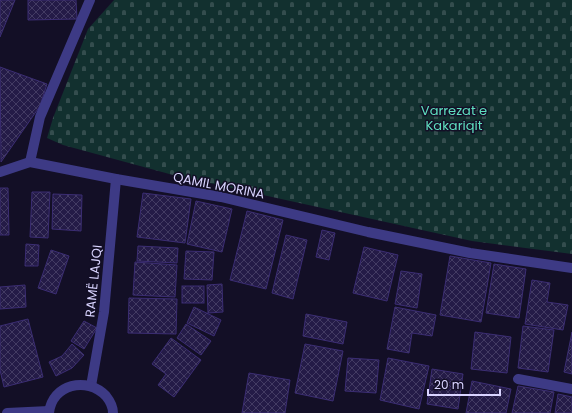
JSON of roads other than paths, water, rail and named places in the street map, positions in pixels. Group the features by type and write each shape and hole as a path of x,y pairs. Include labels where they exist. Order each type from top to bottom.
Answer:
{"street":[{"path":"0,172 30,162 40,118 90,0"},
{"name":"QAMIL MORINA","path":"30,162 116,179 221,197 368,232 470,253 572,268"},
{"name":"RAMË LAJQI","path":"91,386 104,312 116,179"},
{"path":"518,379 572,389"},
{"path":"7,413 49,412 53,400 60,392 70,387 80,385 91,386 101,391 109,399 115,412"}],"park label":[{"name":"Varrezat e Kakariqit","path":"454,118"}]}
